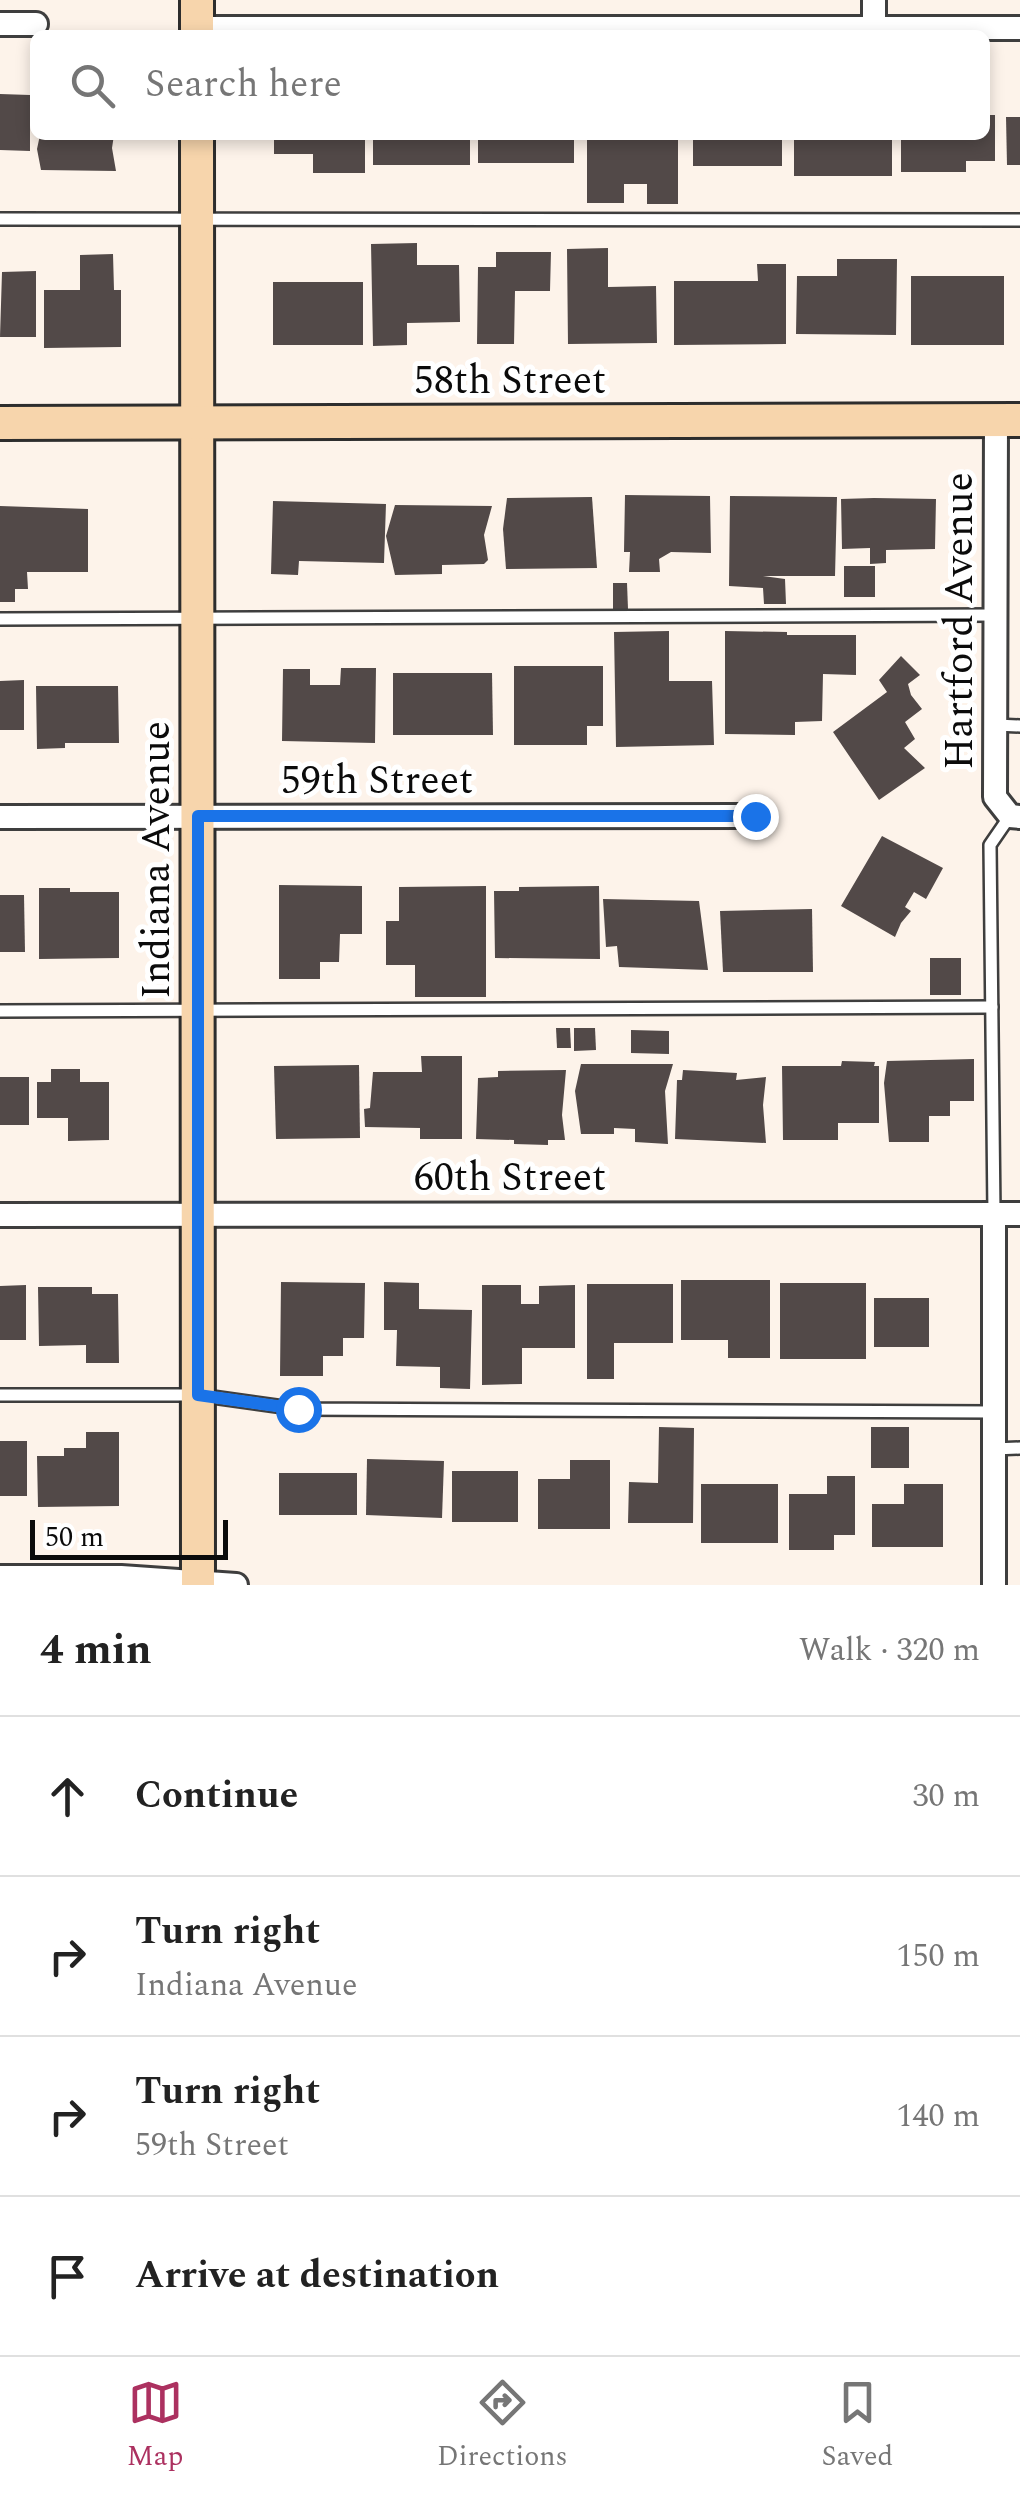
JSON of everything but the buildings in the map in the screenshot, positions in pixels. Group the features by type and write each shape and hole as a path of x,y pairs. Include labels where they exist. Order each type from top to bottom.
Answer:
{"main road":[{"name":"Indiana Avenue","path":"197,140 198,1584"},
{"name":"58th Street","path":"0,424 1008,420"}],"street":[{"path":"874,0 874,27"},
{"path":"197,21 1020,28"},
{"path":"0,24 36,24"},
{"name":"Hartford Avenue","path":"1008,420 996,615 996,797 1015,817"},
{"name":"59th Street","path":"0,817 755,816"},
{"path":"994,1214 994,1585"},
{"name":"60th Street","path":"0,1216 1020,1214"},
{"path":"0,1577 121,1577 236,1585"}],"lane":[{"path":"0,220 1020,220"},
{"path":"0,619 996,615"},
{"path":"996,726 1020,726"},
{"path":"994,1214 990,845 1015,817"},
{"path":"0,1012 992,1006"},
{"path":"0,1395 198,1395 298,1409 994,1412"},
{"path":"994,1449 1020,1448"}],"route":[{"path":"298,1409 198,1395 198,816 755,816"}]}
